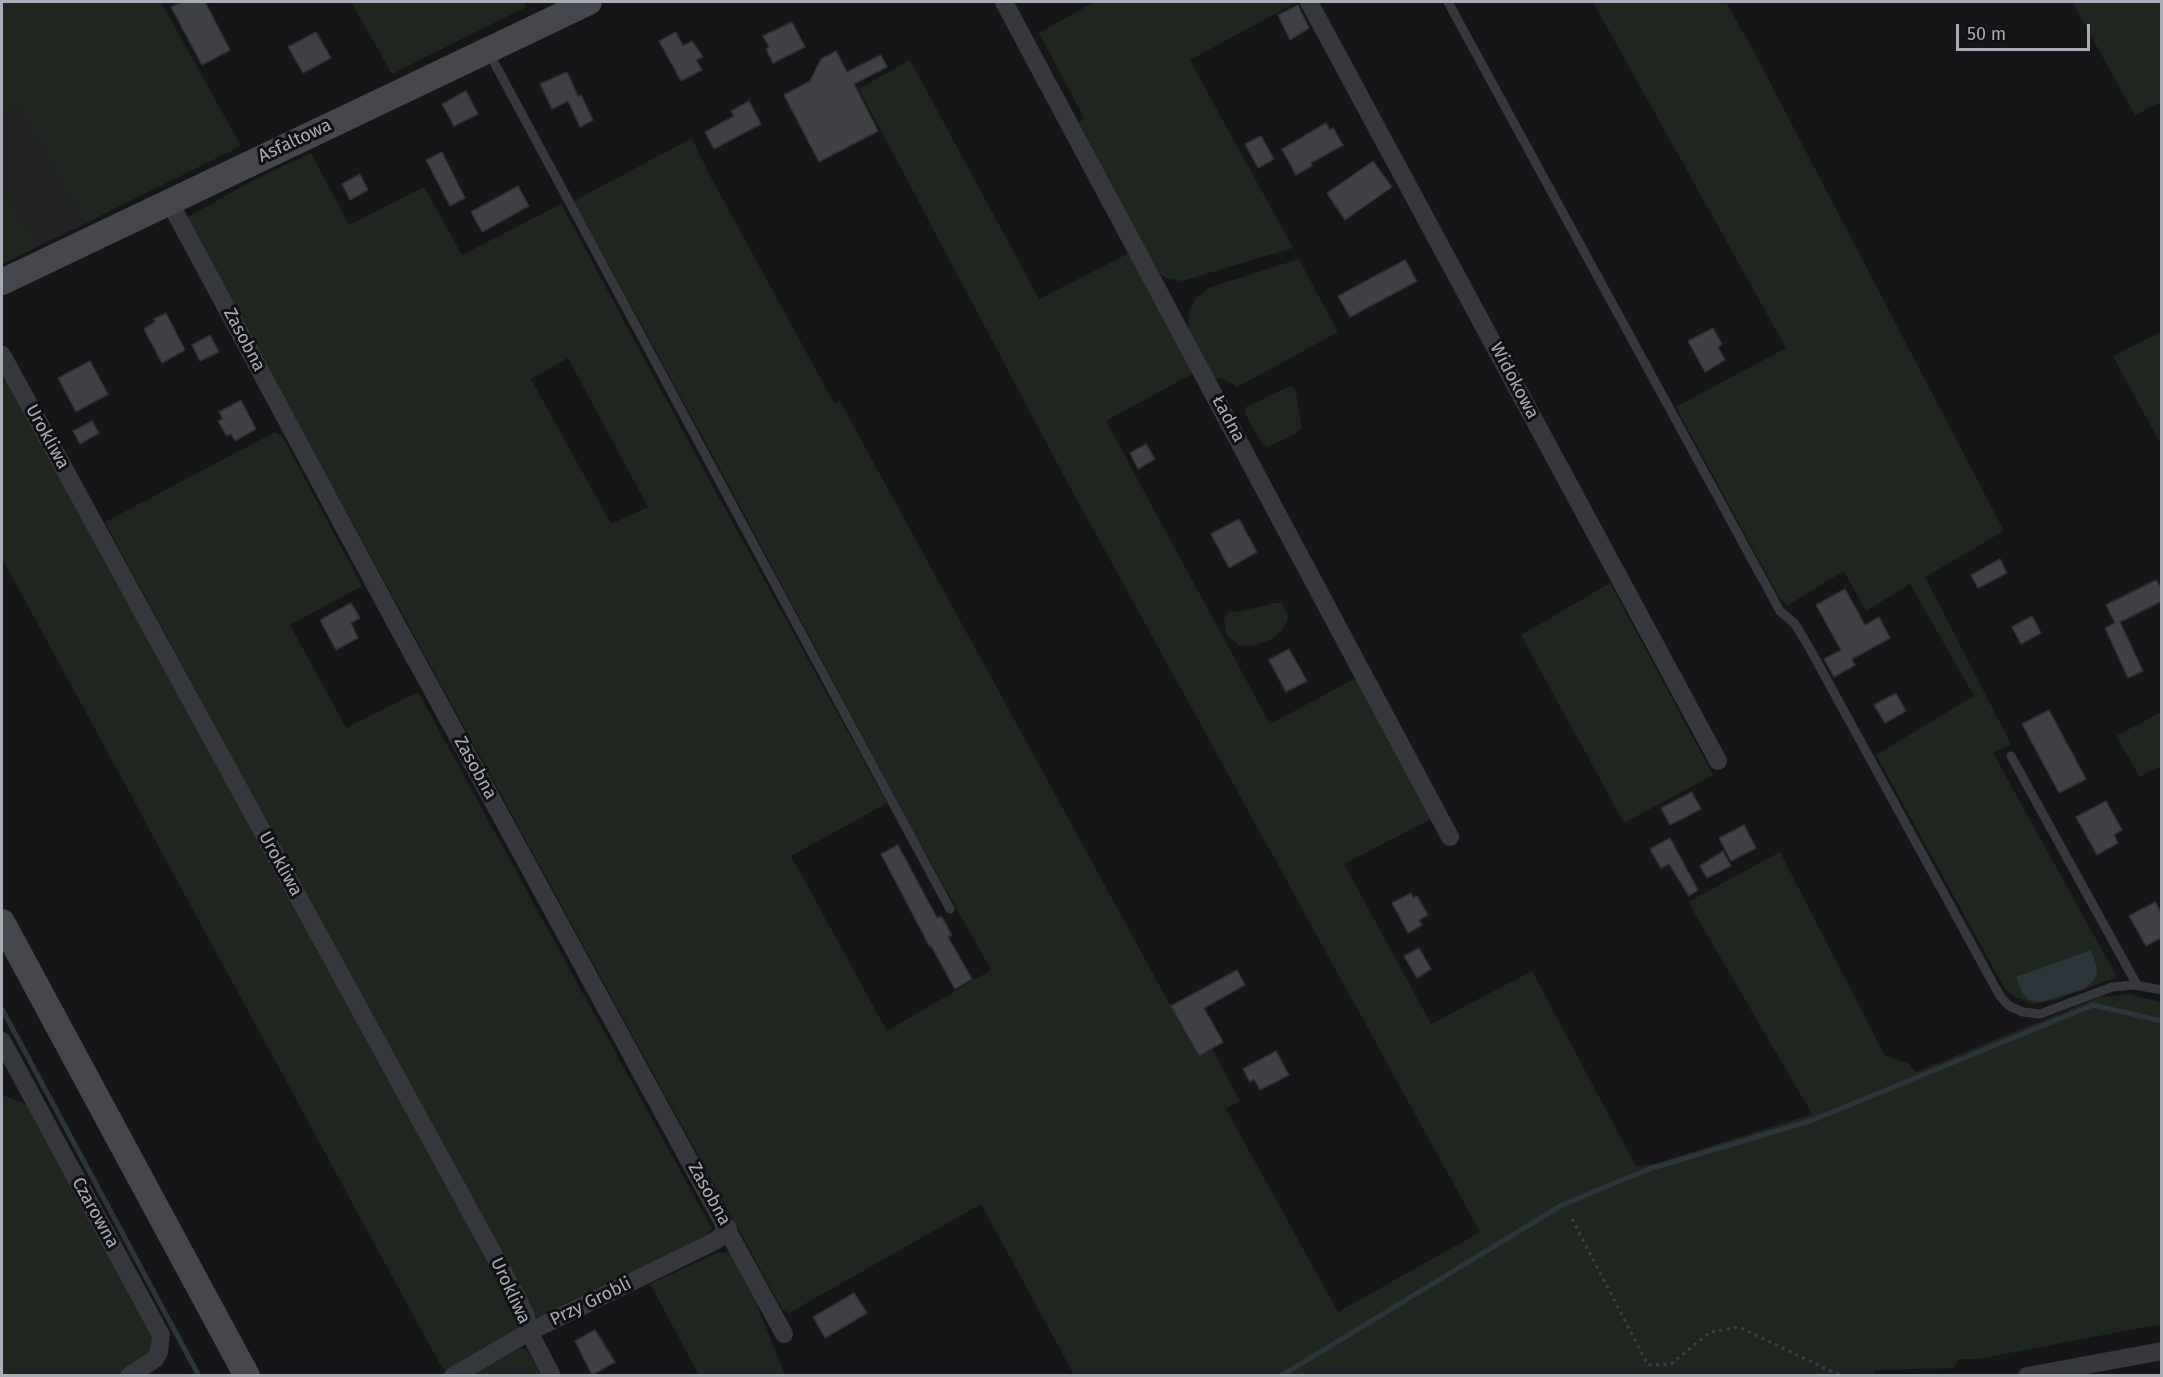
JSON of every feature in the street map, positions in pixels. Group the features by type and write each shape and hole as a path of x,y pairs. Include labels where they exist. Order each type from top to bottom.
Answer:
{"street":[{"name":"Asfaltowa","path":"2,282 589,2"},
{"name":"Ładna","path":"1004,2 1450,837"},
{"name":"Widokowa","path":"1310,2 1718,761"},
{"name":"Zasobna","path":"169,201 394,620 784,1334"},
{"name":"Urokliwa","path":"2,355 518,1299 526,1316 529,1332 552,1376"},
{"path":"2,922 247,1376"},
{"name":"Czarowna","path":"2,1041 161,1335 159,1352 155,1359 129,1376"},
{"name":"Przy Grobli","path":"453,1376 529,1332 709,1244 718,1239 728,1228"},
{"path":"2026,1376 2162,1351"}],"lane":[{"path":"1448,2 1780,611 1795,624 1810,649 2000,996 2009,1006 2023,1012 2040,1014 2112,987 2137,985 2162,990"},
{"path":"488,51 950,909"},
{"path":"2011,756 2137,985"}],"path":[{"path":"1572,1219 1648,1365 1671,1364 1710,1332 1739,1327 1841,1376"}],"shaded area":[{"path":"2,2 161,2 241,146 86,223 19,105 2,114"},
{"path":"351,2 523,2 526,7 392,74"},
{"path":"1094,2 1297,2 1190,60 1293,248 1182,281 1169,279 1156,272 1079,122 1084,118 1039,33"},
{"path":"1593,2 1726,2 1752,48 2004,531 1925,577 2011,744 1993,753 2117,977 2055,1000 2034,1004 2015,997 2005,989 1876,755 1974,696 1910,584 1866,611 1844,571 1788,605 1780,599 1676,407 1786,348"},
{"path":"2072,2 2161,2 2161,102 2135,115"},
{"path":"910,60 1039,299 1131,252 1196,372 1106,421 1270,724 1356,678 1433,818 1344,864 1431,1024 1532,971 1636,1166 1654,1164 1812,1114 1688,902 1780,852 1885,1056 1908,1063 1916,1072 2100,997 2128,994 2161,1002 2161,1324 1978,1359 1960,1359 1954,1368 1876,1370 1870,1376 1074,1375 981,1204 789,1313 782,1309 186,218 252,181 311,153 349,225 424,187 462,255 561,204 887,803 791,856 887,1031 991,970 910,825 574,201 692,138 708,172 834,403 840,401 1198,1056 1212,1049 1240,1101 1226,1109 1338,1312 1480,1232 1064,476 859,89","holes":["568,358 648,507 611,524 531,379"]},
{"path":"19,104 86,223 37,247 2,186 2,114"},
{"path":"2,186 37,247 2,264"},
{"path":"1299,259 1338,332 1237,387 1224,379 1211,377 1199,356 1189,328 1189,311 1196,298 1208,288"},
{"path":"2161,332 2161,445 2113,356"},
{"path":"2,367 523,1322 520,1328 447,1370 442,1368 2,558"},
{"path":"1290,386 1295,388 1302,428 1295,434 1267,447 1263,445 1245,414 1246,407"},
{"path":"275,432 282,436 362,586 290,625 346,728 418,692 712,1229 706,1236 542,1318 533,1316 105,522"},
{"path":"1610,583 1713,775 1624,823 1521,635"},
{"path":"1282,603 1288,616 1280,632 1270,640 1252,646 1239,645 1227,636 1224,617 1229,612"},
{"path":"2161,712 2161,766 2140,777 2116,736"},
{"path":"2091,950 2097,973 2094,980 2084,989 2041,1002 2029,1000 2023,994 2016,977"},
{"path":"2,1095 33,1107 156,1337 151,1356 116,1375 2,1375"},
{"path":"729,1252 740,1262 785,1375 699,1375 650,1284 717,1253"},
{"path":"521,1348 527,1350 541,1375 468,1376"}],"building":[{"path":"182,2 205,2 230,50 202,65 171,7"},
{"path":"1298,5 1309,28 1290,40 1278,15"},
{"path":"792,22 805,47 773,63 766,49 769,47 763,36"},
{"path":"316,32 331,58 303,73 288,47"},
{"path":"676,32 683,46 692,41 703,57 696,60 702,70 681,81 659,41"},
{"path":"836,51 847,72 881,55 887,67 854,84 878,131 819,162 784,95 810,81 821,59"},
{"path":"567,72 593,120 580,127 568,101 552,109 540,84"},
{"path":"466,91 478,114 454,126 442,104"},
{"path":"749,101 761,124 714,149 705,132 734,116 731,111"},
{"path":"1326,123 1330,130 1333,128 1343,145 1311,163 1312,166 1296,175 1282,149"},
{"path":"1261,136 1274,159 1258,168 1245,144"},
{"path":"442,152 465,198 450,206 426,160"},
{"path":"1373,161 1392,187 1345,220 1327,193"},
{"path":"360,174 368,190 350,200 342,184"},
{"path":"518,186 529,206 482,232 471,212"},
{"path":"1405,260 1417,281 1350,317 1338,296"},
{"path":"166,313 185,350 162,363 144,329 155,322 154,319"},
{"path":"1713,328 1722,344 1718,347 1725,360 1705,372 1688,341"},
{"path":"210,335 219,352 200,361 192,345"},
{"path":"90,361 108,394 76,412 58,378"},
{"path":"241,400 256,429 235,441 231,434 227,436 218,421 223,419 219,412"},
{"path":"92,421 99,433 80,444 73,431"},
{"path":"1146,444 1155,459 1138,469 1130,453"},
{"path":"1239,519 1257,552 1229,568 1211,534"},
{"path":"2000,559 2007,573 1978,588 1971,575"},
{"path":"2156,580 2162,590 2162,601 2120,622 2143,671 2128,678 2105,628 2115,623 2106,605"},
{"path":"1845,589 1865,625 1879,617 1890,638 1852,659 1855,665 1834,677 1824,659 1841,650 1816,605"},
{"path":"351,603 360,618 351,623 358,638 336,650 320,620"},
{"path":"2032,616 2041,633 2021,644 2012,627"},
{"path":"1289,649 1307,681 1286,692 1269,660"},
{"path":"1896,693 1906,711 1885,723 1874,705"},
{"path":"2049,710 2086,779 2059,793 2022,724"},
{"path":"1692,792 1701,809 1670,825 1661,808"},
{"path":"2106,801 2122,830 2114,835 2118,843 2097,855 2076,817"},
{"path":"1744,825 1756,848 1731,861 1719,838"},
{"path":"1670,838 1698,890 1689,896 1669,864 1661,868 1650,849"},
{"path":"898,845 937,918 941,916 952,935 948,937 972,979 955,989 881,854"},
{"path":"1723,851 1731,866 1707,878 1700,866"},
{"path":"1411,893 1413,898 1417,896 1428,915 1419,920 1422,925 1408,933 1392,903"},
{"path":"2155,902 2162,914 2162,937 2146,946 2129,916"},
{"path":"1419,948 1431,969 1417,978 1404,956"},
{"path":"1237,970 1245,985 1204,1008 1223,1042 1199,1056 1171,1006"},
{"path":"1276,1051 1289,1075 1260,1090 1254,1079 1250,1082 1243,1069"},
{"path":"854,1293 867,1313 825,1338 813,1317"},
{"path":"595,1330 615,1362 592,1375 575,1341"}],"waterway":[{"path":"1281,1376 1562,1205 1649,1169 1813,1120 2093,1005 2162,1021"},
{"path":"2,1009 199,1376"}]}
